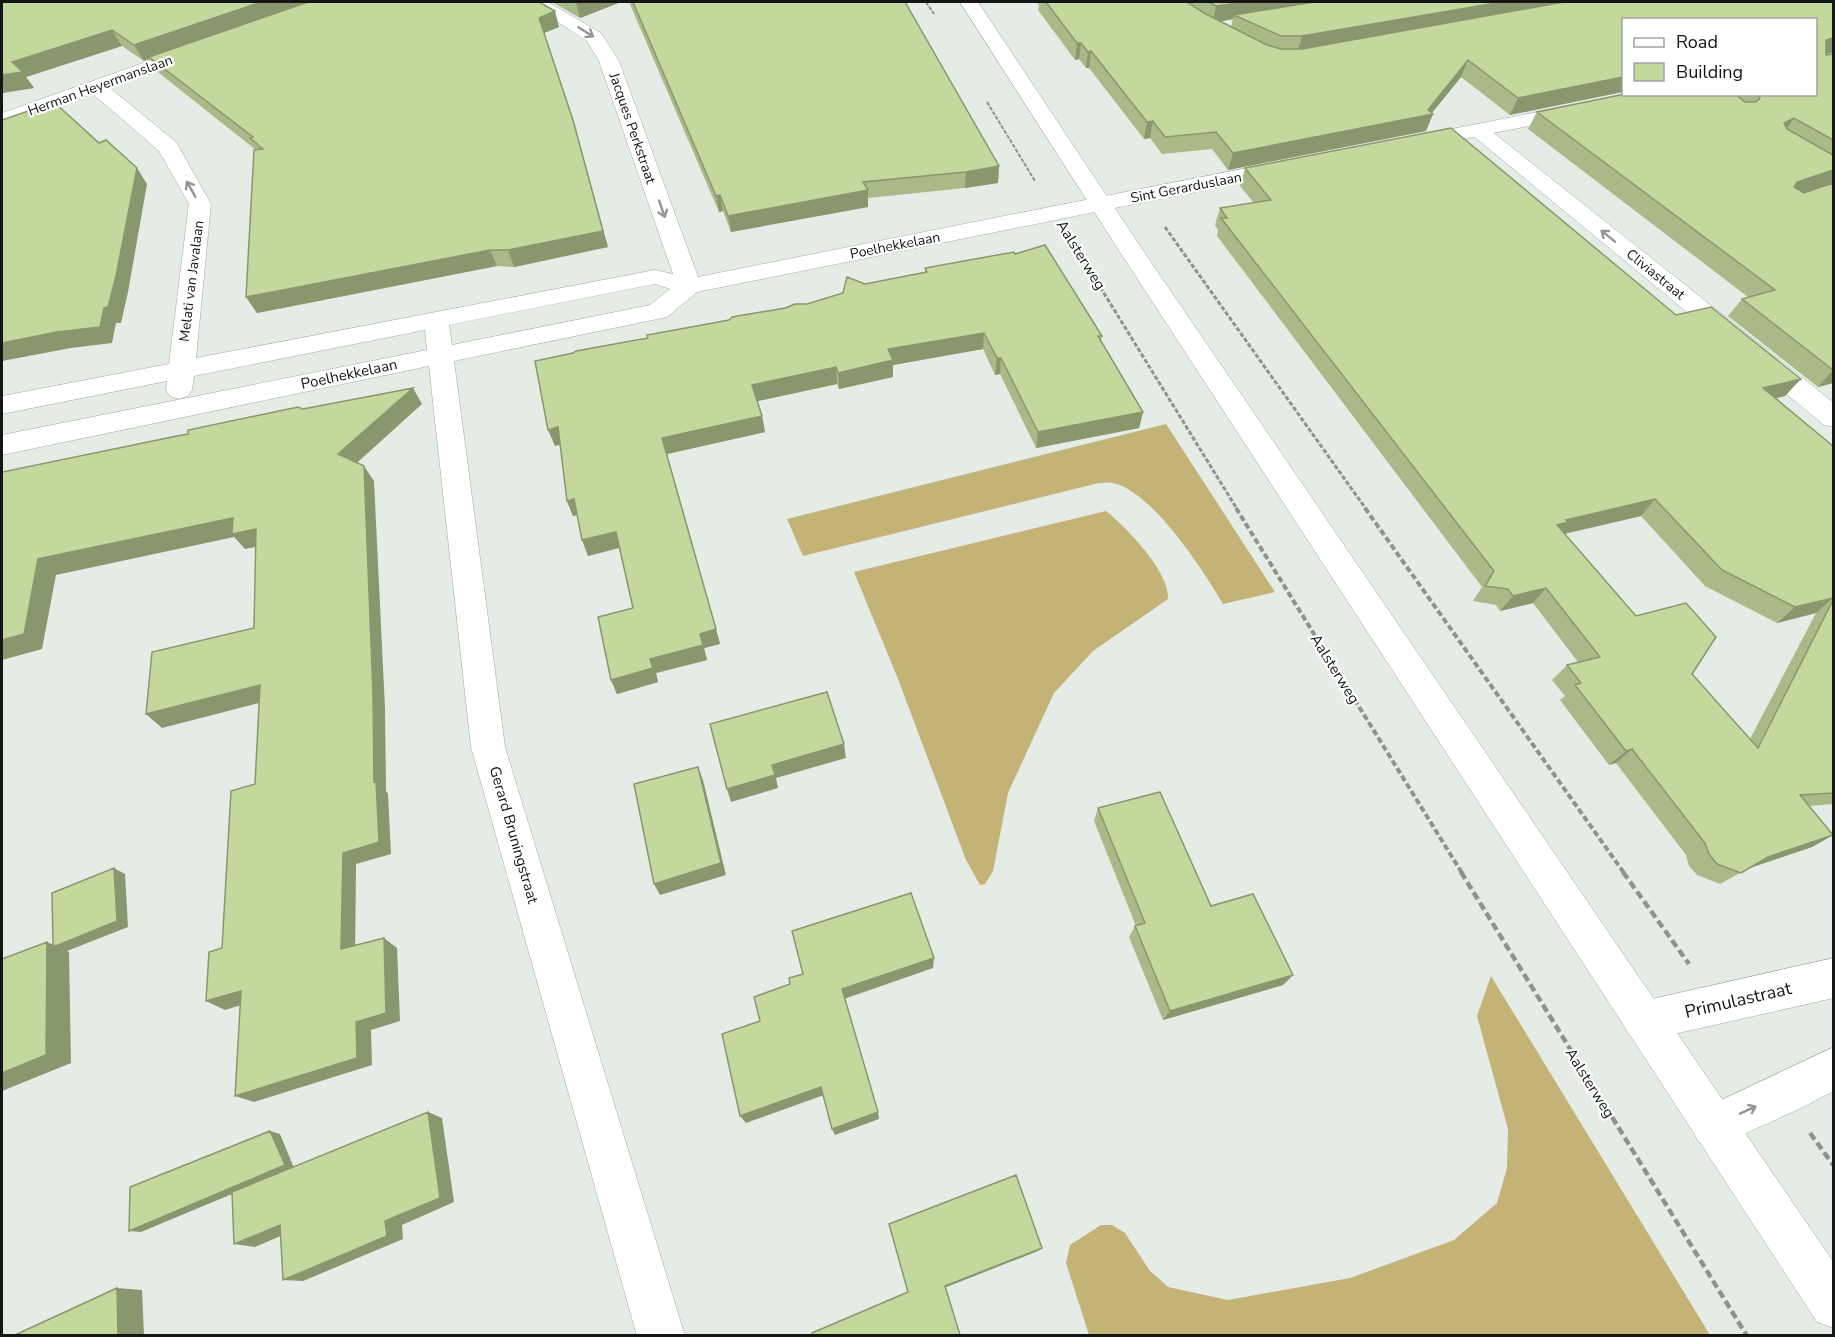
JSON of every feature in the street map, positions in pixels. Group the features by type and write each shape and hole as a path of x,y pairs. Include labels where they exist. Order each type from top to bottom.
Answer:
{"street":[{"name":"Jacques Perkstraat","path":"536,2 594,37 609,61 689,286"},
{"path":"969,2 1100,204 1833,1305"},
{"name":"Herman Heyermanslaan","path":"2,120 214,44"},
{"name":"Melati van Javalaan","path":"96,87 168,147 200,204 176,409"},
{"path":"1398,146 1651,96"},
{"name":"Cliviastraat","path":"1478,130 1833,418"},
{"name":"Sint Gerarduslaan","path":"1100,204 1306,164"},
{"name":"Poelhekkelaan","path":"2,405 655,277 689,286 1100,204"},
{"name":"Poelhekkelaan","path":"2,445 658,311 689,286"},
{"name":"Gerard Bruningstraat","path":"436,320 488,747 661,1335"},
{"name":"Primulastraat","path":"1643,1022 1833,978"},
{"path":"1713,1126 1782,1095 1833,1068"}],"path":[{"path":"927,2 940,23"},
{"name":"Aalsterweg","path":"986,100 1747,1335"},
{"path":"1142,195 1719,1006"}],"shaded area":[{"path":"1166,424 1275,592 1223,604 1190,553 1160,516 1128,489 1111,483 1099,483 803,556 787,519"},
{"path":"1106,511 1135,539 1155,564 1167,588 1168,599 1093,651 1054,693 1008,793 993,871 985,884 980,885 966,860 898,679 854,572"},
{"path":"1491,976 1710,1335 1089,1335 1066,1263 1070,1245 1101,1225 1112,1225 1125,1233 1150,1271 1168,1287 1228,1300 1350,1278 1454,1240 1497,1203 1507,1168 1508,1129 1477,1016"}],"building":[{"path":"2,2 261,2 134,45 112,30 12,62 23,72 2,75"},
{"path":"308,2 539,2 555,11 539,18 573,120 603,231 508,250 490,250 246,297 254,150 263,149 250,138 253,137 149,57"},
{"path":"633,2 905,2 999,166 966,172 863,182 868,190 728,216 720,195 716,196"},
{"path":"1046,2 1187,2 1267,45 1281,49 1302,49 1564,2 1833,2 1833,38 1826,40 1826,55 1833,54 1833,140 1794,118 1784,123 1787,129 1833,155 1833,170 1797,182 1794,187 1804,193 1833,183 1833,370 1742,299 1775,290 1537,112 1622,95 1738,96 1745,102 1756,102 1760,96 1817,96 1817,18 1622,18 1622,77 1518,98 1468,60 1428,110 1433,114 1233,153 1216,132 1165,137 1153,121 1147,122 1091,51 1088,52 1081,43 1077,43"},
{"path":"1209,2 1246,2 1216,6"},
{"path":"1314,2 1502,2 1302,36 1281,36 1234,15"},
{"path":"54,102 99,143 106,140 137,168 116,276 108,307 104,308 100,327 57,332 2,343 2,120"},
{"path":"1451,128 1676,315 1711,307 1801,379 1763,388 1833,446 1833,598 1795,607 1722,570 1655,499 1566,520 1568,522 1557,525 1636,616 1686,603 1716,637 1692,674 1758,748 1833,600 1833,793 1800,795 1833,835 1768,857 1741,873 1717,864 1709,854 1705,843 1632,749 1626,751 1575,685 1581,683 1567,665 1600,657 1546,588 1513,596 1508,589 1485,586 1494,571 1221,218 1227,218 1220,208 1271,200 1245,168"},
{"path":"1045,245 1102,336 1098,336 1143,412 1038,432 1001,358 997,358 984,333 888,349 893,360 838,373 836,367 752,385 762,416 662,438 716,629 700,634 703,645 650,659 653,668 611,680 598,617 633,608 616,532 582,540 574,499 567,501 558,427 548,430 535,361 648,338 647,335 729,320 732,317 785,308 795,304 807,304 843,293 847,277 865,284 927,272 925,268 1014,252 1015,254"},
{"path":"413,388 338,454 364,466 374,782 376,781 379,842 343,853 341,949 384,938 386,1013 356,1022 357,1058 235,1096 241,991 206,1001 209,952 222,948 231,791 255,784 260,685 146,714 152,652 254,628 256,529 232,534 233,518 38,559 24,634 2,640 2,472 188,434 188,430 298,407 303,409"},
{"path":"827,692 844,744 772,765 775,775 727,789 710,724"},
{"path":"698,767 721,863 654,884 634,784"},
{"path":"1160,792 1211,906 1253,894 1293,975 1170,1011 1135,926 1145,923 1098,808"},
{"path":"114,868 117,921 56,946 53,945 52,893"},
{"path":"911,893 934,958 842,989 878,1112 832,1129 821,1087 740,1116 722,1034 760,1021 754,997 790,984 789,978 803,974 792,931"},
{"path":"47,942 46,1055 2,1073 2,959"},
{"path":"428,1112 440,1198 385,1221 387,1236 283,1280 280,1225 234,1244 232,1192"},
{"path":"270,1131 285,1165 129,1231 130,1187"},
{"path":"1016,1175 1042,1248 945,1286 960,1335 813,1335 812,1333 908,1292 889,1224"},
{"path":"117,1288 118,1335 15,1335"}]}
